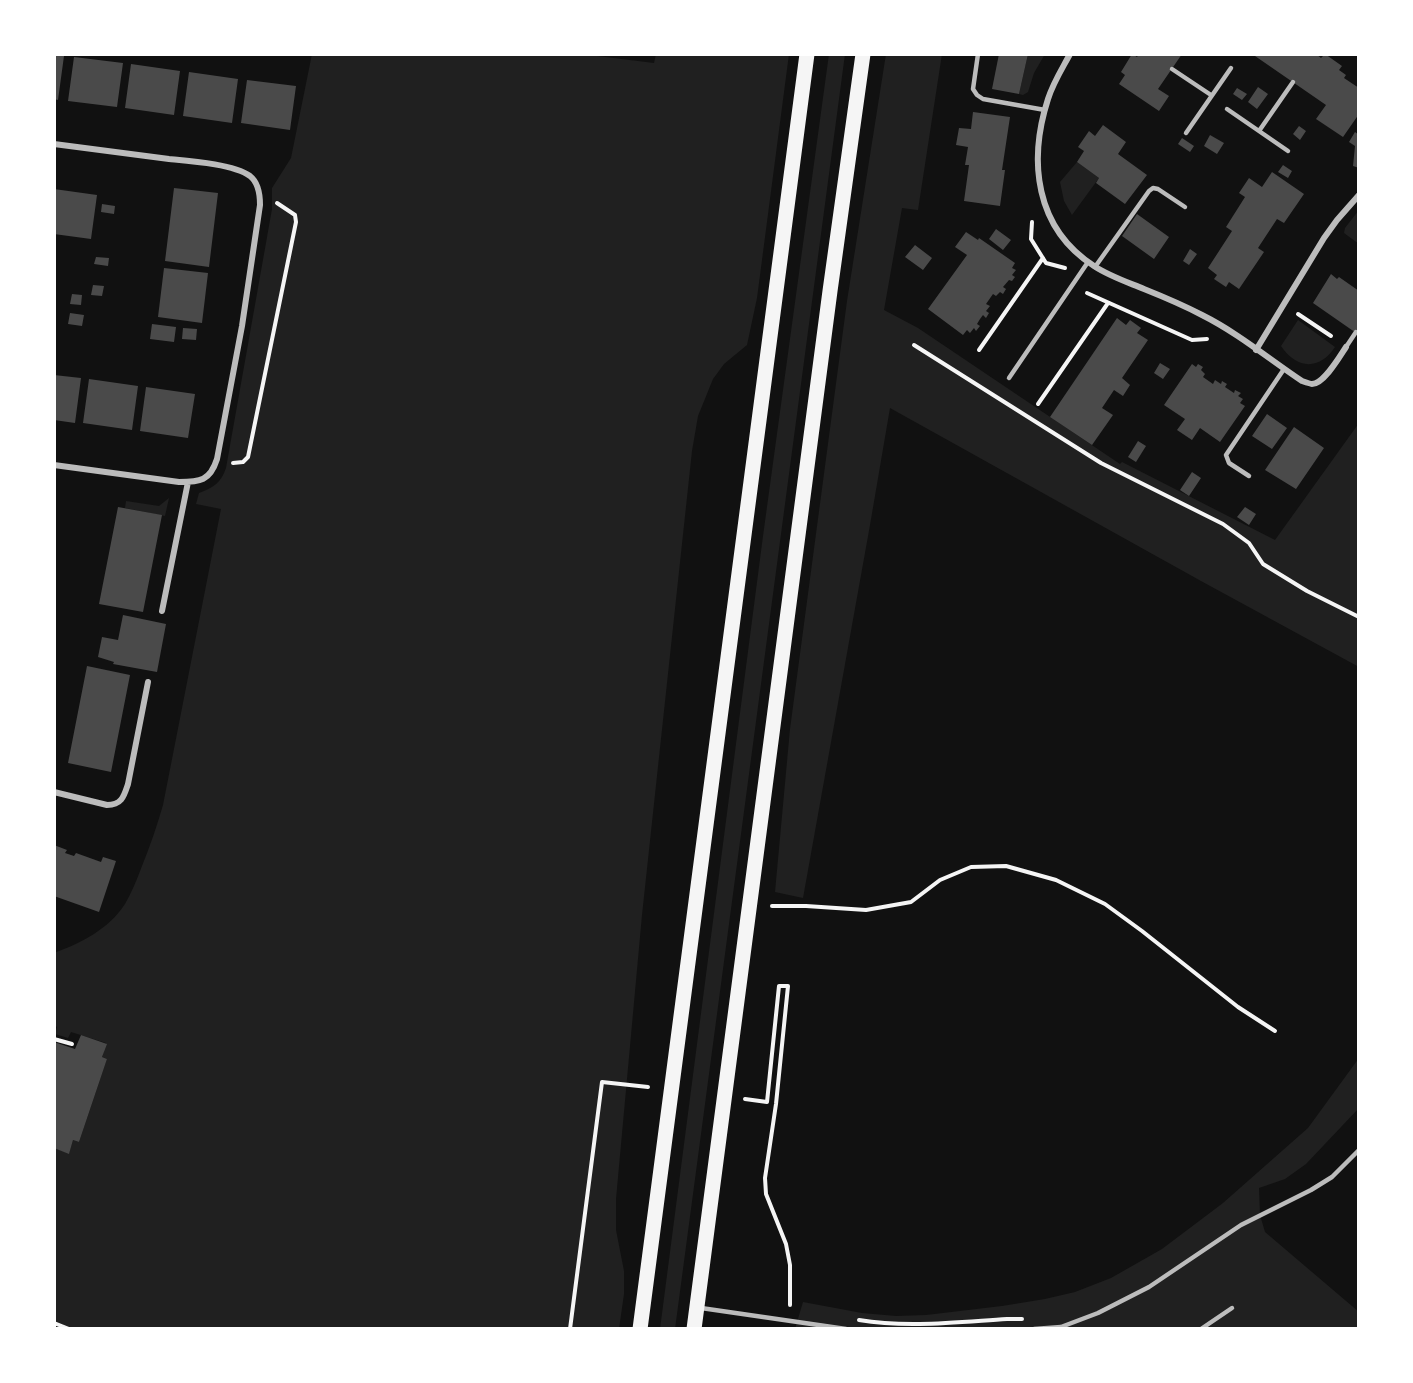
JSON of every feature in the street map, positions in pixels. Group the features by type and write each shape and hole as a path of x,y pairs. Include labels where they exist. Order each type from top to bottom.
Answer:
{"main road":[{"path":"640,1329 807,54"},
{"path":"694,1329 863,54"}],"street":[{"path":"1070,54 1058,75 1045,110 1038,163 1044,204 1061,236 1073,250 1102,271 1205,316 1302,381 1311,384 1318,382 1326,375 1346,347"},
{"path":"54,144 218,166 243,172 251,177 260,196 242,326 214,469 199,481 188,482 54,465"},
{"path":"1256,350 1337,220 1359,195"},
{"path":"162,611 188,482"},
{"path":"54,792 107,805 119,803 124,798 148,681"}],"lane":[{"path":"978,54 973,89 977,95 983,99 1045,110"},
{"path":"1186,132 1231,68"},
{"path":"1172,69 1211,95"},
{"path":"1259,131 1293,82"},
{"path":"1227,109 1288,151"},
{"path":"1095,267 1149,190 1158,189 1185,207"},
{"path":"1009,378 1088,262"},
{"path":"1346,347 1356,333"},
{"path":"1249,476 1229,463 1226,455 1284,369"},
{"path":"1034,1329 1063,1328 1149,1287 1241,1225 1332,1177 1359,1150"},
{"path":"697,1307 846,1329"},
{"path":"1201,1329 1232,1308"}],"path":[{"path":"243,462 248,457 297,222 295,215"},
{"path":"979,350 1043,257"},
{"path":"1038,404 1108,303"},
{"path":"1284,304 1346,347"},
{"path":"914,345 1101,464 1223,524 1249,543 1263,564 1307,591 1359,617"},
{"path":"750,906 807,906 866,910 911,902 940,880 971,867 1006,866 1056,880 1105,904 1238,1007 1275,1031"},
{"path":"767,1102 779,986 788,986 776,1104 765,1178 766,1194 786,1244 790,1265 790,1305 800,1307"},
{"path":"54,1039 72,1044"},
{"path":"570,1329 602,1082"},
{"path":"849,1318 892,1324 913,1324 1007,1318 1024,1319 1063,1328"},
{"path":"54,1323 69,1329"}],"shaded area":[{"path":"312,54 581,54 654,63 656,54 789,54 757,298 747,345 724,364 713,379 698,416 692,451 642,915 616,1199 616,1230 624,1271 624,1294 619,1329 54,1329 54,1148 69,1153 73,1140 79,1142 107,1059 102,1057 106,1043 71,1032 68,1038 55,1034 57,1027 54,1025 54,953 74,945 103,928 125,904 145,858 163,805 221,509 196,504 199,493 216,484 222,478 226,468 272,209 272,188 291,158"},
{"path":"829,54 845,54 675,1329 660,1329 763,536"},
{"path":"886,54 942,54 918,210 902,208 884,310 918,328 1120,464 1122,462 1275,540 1359,423 1359,667 890,408 803,898 775,892 790,729 847,301"},
{"path":"1028,54 1045,54 1034,73 1028,92 1023,95 1019,94"},
{"path":"1077,162 1099,178 1072,215 1064,201 1060,182"},
{"path":"1359,210 1359,244 1344,233 1345,228"},
{"path":"1298,320 1335,347 1329,355 1316,363 1308,364 1294,360 1287,354 1281,346"},
{"path":"169,498 165,516 125,508 126,501 159,506"},
{"path":"1359,1058 1359,1108 1306,1164 1285,1179 1259,1188 1260,1215 1265,1232 1359,1312 1359,1329 795,1329 803,1302 862,1313 896,1316 926,1315 1045,1299 1075,1292 1111,1278 1162,1249 1223,1203 1308,1128"}],"building":[{"path":"54,54 64,56 58,100 54,99"},
{"path":"999,54 1028,54 1019,94 992,89"},
{"path":"1132,54 1137,57 1139,54 1182,54 1158,89 1169,96 1159,111 1119,84 1125,75 1121,72"},
{"path":"1257,54 1316,54 1321,58 1325,54 1342,66 1339,70 1346,75 1344,78 1359,88 1359,114 1343,137 1316,119 1326,105 1255,56"},
{"path":"74,57 123,63 117,107 68,101"},
{"path":"131,64 180,71 174,115 125,108"},
{"path":"189,72 238,79 232,123 183,116"},
{"path":"247,80 296,86 290,130 241,123"},
{"path":"1258,87 1268,94 1257,109 1248,102"},
{"path":"1237,88 1247,94 1242,100 1233,94"},
{"path":"973,112 1010,117 1002,170 1005,170 1000,206 964,201 969,165 965,165 968,147 956,145 959,128 971,129"},
{"path":"1103,125 1126,142 1118,154 1147,175 1125,204 1096,183 1099,178 1077,162 1084,151 1078,147 1089,131 1095,136"},
{"path":"1299,126 1306,131 1300,140 1293,134"},
{"path":"1355,132 1359,135 1359,168 1353,166 1355,146 1349,142"},
{"path":"1210,135 1224,143 1217,154 1204,146"},
{"path":"1182,138 1194,146 1190,152 1178,144"},
{"path":"1283,165 1292,171 1288,178 1278,172"},
{"path":"1272,172 1304,194 1284,223 1277,219 1258,248 1264,252 1239,289 1229,282 1226,287 1214,279 1217,275 1208,268 1232,231 1226,227 1245,197 1239,193 1249,178 1262,187"},
{"path":"174,188 218,193 209,267 165,261"},
{"path":"54,189 97,195 91,239 54,234"},
{"path":"102,204 115,206 114,214 101,212"},
{"path":"1137,214 1169,237 1154,259 1122,236"},
{"path":"996,229 1011,240 1003,250 989,239"},
{"path":"966,232 978,240 979,238 1015,263 1012,268 1016,270 1012,275 1015,277 1012,281 1009,280 1003,287 1006,289 1003,294 1000,292 996,296 993,294 986,304 990,306 986,311 989,313 986,318 983,315 980,319 977,324 980,326 976,331 974,328 970,333 967,330 963,335 928,309 967,255 955,247"},
{"path":"915,245 932,258 923,270 905,257"},
{"path":"1190,249 1197,254 1189,265 1183,261"},
{"path":"96,257 109,258 108,266 94,264"},
{"path":"164,268 208,273 202,323 158,317"},
{"path":"1331,274 1359,291 1359,335 1313,303"},
{"path":"93,285 104,286 102,296 91,295"},
{"path":"72,294 82,295 81,305 70,304"},
{"path":"70,313 84,315 82,326 68,324"},
{"path":"1117,318 1126,325 1130,320 1141,328 1137,333 1148,340 1122,378 1130,385 1123,396 1114,390 1102,408 1113,415 1092,445 1050,417"},
{"path":"152,324 176,327 174,342 150,339"},
{"path":"183,328 197,329 196,340 182,339"},
{"path":"1160,363 1170,369 1163,379 1154,373"},
{"path":"1192,364 1196,367 1198,364 1203,367 1201,370 1205,374 1203,377 1213,384 1215,380 1221,384 1222,381 1227,384 1225,387 1234,393 1235,390 1241,393 1238,396 1243,399 1240,403 1245,406 1220,442 1200,428 1192,440 1177,430 1185,419 1164,405"},
{"path":"54,375 81,378 75,423 54,420"},
{"path":"89,379 138,386 132,430 83,423"},
{"path":"146,387 195,394 188,438 140,431"},
{"path":"1267,414 1287,428 1272,449 1252,436"},
{"path":"1294,427 1324,448 1296,489 1265,470"},
{"path":"1138,441 1146,446 1136,462 1128,457"},
{"path":"1192,472 1201,478 1189,496 1180,490"},
{"path":"118,507 162,515 143,612 99,604"},
{"path":"1245,507 1256,514 1249,525 1237,517"},
{"path":"123,615 166,624 157,672 113,664 114,662 98,657 102,637 118,640"},
{"path":"87,666 130,675 111,772 68,763"},
{"path":"54,845 67,850 65,853 74,856 76,853 101,862 103,857 116,861 99,912 54,896"},
{"path":"81,1035 107,1044 102,1057 107,1059 79,1142 73,1140 69,1154 54,1148 54,1042 75,1049"}]}
